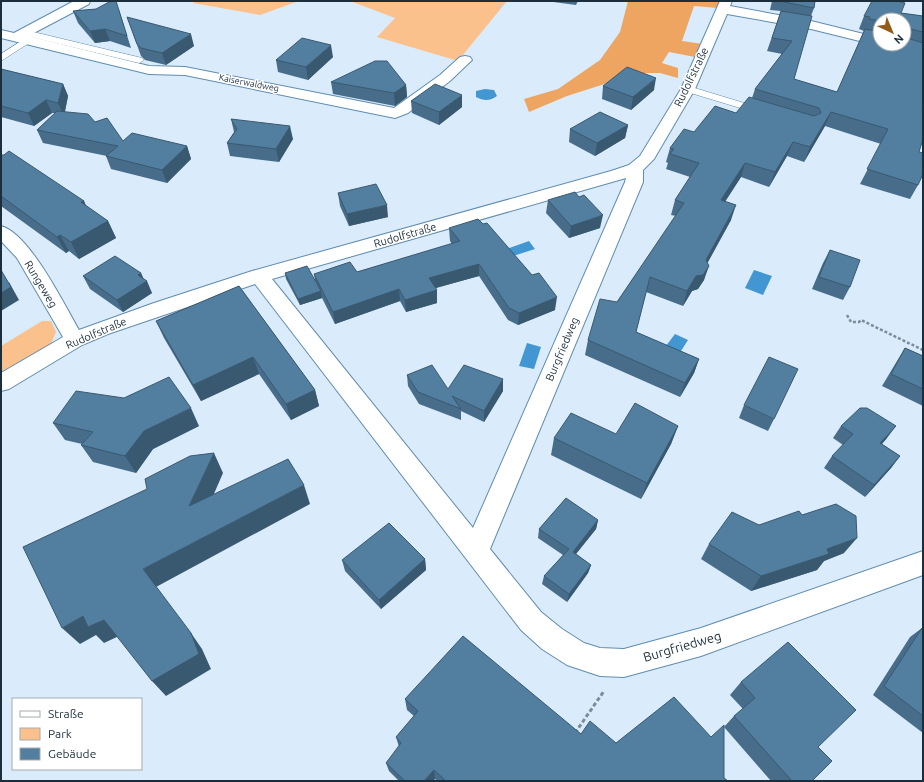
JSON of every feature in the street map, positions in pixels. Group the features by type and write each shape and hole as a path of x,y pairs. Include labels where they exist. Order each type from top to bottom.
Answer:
{"street":[{"path":"23,37 51,23 84,1"},
{"path":"725,5 872,40"},
{"name":"Rudolfstraße","path":"1,383 75,340 146,313 259,276 635,169 646,159 688,89 725,5"},
{"name":"Kaiserwaldweg","path":"1,34 23,37 149,70 185,70 395,113 403,110 445,78 465,60"},
{"name":"Burgfriedweg","path":"476,551 634,182 635,169"},
{"name":"Rungeweg","path":"1,232 7,236 24,254 75,340"},
{"name":"Burgfriedweg","path":"259,276 531,621 552,639 577,655 600,662 624,663 701,642 923,563"}],"lane":[{"path":"1,58 23,37 139,60"},
{"path":"688,89 772,115"}],"path":[{"path":"847,315 851,322 859,322 861,320 923,350"},
{"path":"570,740 624,663"}],"green space":[{"path":"196,1 299,1 260,15 193,3"},
{"path":"350,1 507,1 458,61 377,37 395,18"},
{"path":"42,321 51,321 56,332 51,344 1,374 1,346"}],"shaded area":[{"path":"628,1 719,1 718,8 694,6 682,41 703,44 695,57 669,52 662,63 678,68 678,78 660,73 639,73 567,96 529,112 524,99 558,89 600,60 620,32"}],"water":[{"path":"485,89 494,90 497,96 487,100 476,97 476,91"},
{"path":"529,241 535,249 510,257 504,250"},
{"path":"754,270 772,276 763,295 745,288"},
{"path":"675,334 688,340 674,362 659,355"},
{"path":"527,343 541,347 534,369 519,366"}],"building":[{"path":"111,1 116,1 127,36 105,29 90,31 73,11 96,9"},
{"path":"815,1 814,8 784,2"},
{"path":"872,1 897,1 905,3 901,12 872,12 872,20 869,19 870,17 864,16"},
{"path":"781,11 812,16 794,79 837,92 865,29 872,30 872,52 912,52 912,40 923,43 923,139 919,152 923,153 923,174 918,185 867,169 888,129 831,112 810,147 793,142 775,172 745,163 721,200 736,205 706,260 709,266 703,275 696,276 687,291 650,277 636,332 699,359 685,383 588,340 600,299 617,302 684,203 675,200 699,163 670,154 674,149 670,148 684,129 694,132 715,106 736,113 749,97 814,116 821,113 819,108 755,89 792,41 772,38"},
{"path":"912,14 923,16 923,32 912,29"},
{"path":"127,17 191,34 162,53 141,48 137,44"},
{"path":"302,38 331,45 306,67 276,60"},
{"path":"375,61 387,61 406,85 394,93 331,82"},
{"path":"627,67 656,78 633,97 603,86"},
{"path":"1,69 63,84 58,103 46,100 28,113 1,106"},
{"path":"435,84 462,95 439,112 411,101"},
{"path":"57,111 88,114 95,122 107,118 123,141 132,133 187,146 162,170 106,156 118,146 37,130"},
{"path":"600,112 628,125 597,143 570,129"},
{"path":"231,119 290,126 276,149 227,143 237,129"},
{"path":"9,151 84,201 81,202 108,221 71,242 60,235 57,237 1,196 1,155 4,155"},
{"path":"376,184 387,205 347,214 338,193"},
{"path":"575,192 579,197 584,195 603,215 571,226 548,200"},
{"path":"478,219 483,224 487,223 532,275 539,273 557,297 519,313 509,308 479,264 429,278 437,290 405,300 399,289 333,312 314,274 350,262 357,272 460,241 449,228"},
{"path":"830,250 860,260 850,287 819,277"},
{"path":"115,256 141,273 138,275 147,281 117,300 83,276"},
{"path":"307,266 321,291 298,299 285,273"},
{"path":"1,270 11,287 1,293"},
{"path":"239,286 315,390 286,404 253,357 193,385 156,321"},
{"path":"905,348 923,356 923,389 891,374"},
{"path":"769,357 798,369 774,419 744,405"},
{"path":"432,365 448,389 464,365 503,379 484,411 452,396 461,409 418,392 407,375"},
{"path":"169,377 191,408 144,431 125,456 81,445 93,432 53,423 76,391 124,398"},
{"path":"635,403 678,426 647,483 554,438 571,413 616,434"},
{"path":"860,408 867,408 896,426 880,443 900,456 874,485 832,456 853,434 841,426"},
{"path":"214,453 189,506 288,459 304,485 143,569 191,633 199,654 152,681 104,620 88,627 83,616 62,628 23,547 147,489 145,479 190,456"},
{"path":"566,498 598,520 573,552 591,565 569,594 544,576 569,549 539,529"},
{"path":"836,504 856,516 857,538 827,549 829,554 761,576 709,544 732,512 759,525 799,511 802,515"},
{"path":"389,523 425,559 379,600 342,560"},
{"path":"922,628 923,629 923,716 884,686"},
{"path":"463,636 581,734 590,721 616,743 674,697 711,737 724,725 724,778 728,781 446,781 434,770 424,781 405,781 386,763 401,743 396,737 418,711 405,699"},
{"path":"788,642 856,710 818,747 832,761 812,781 792,781 734,716 755,698 741,682"}]}
